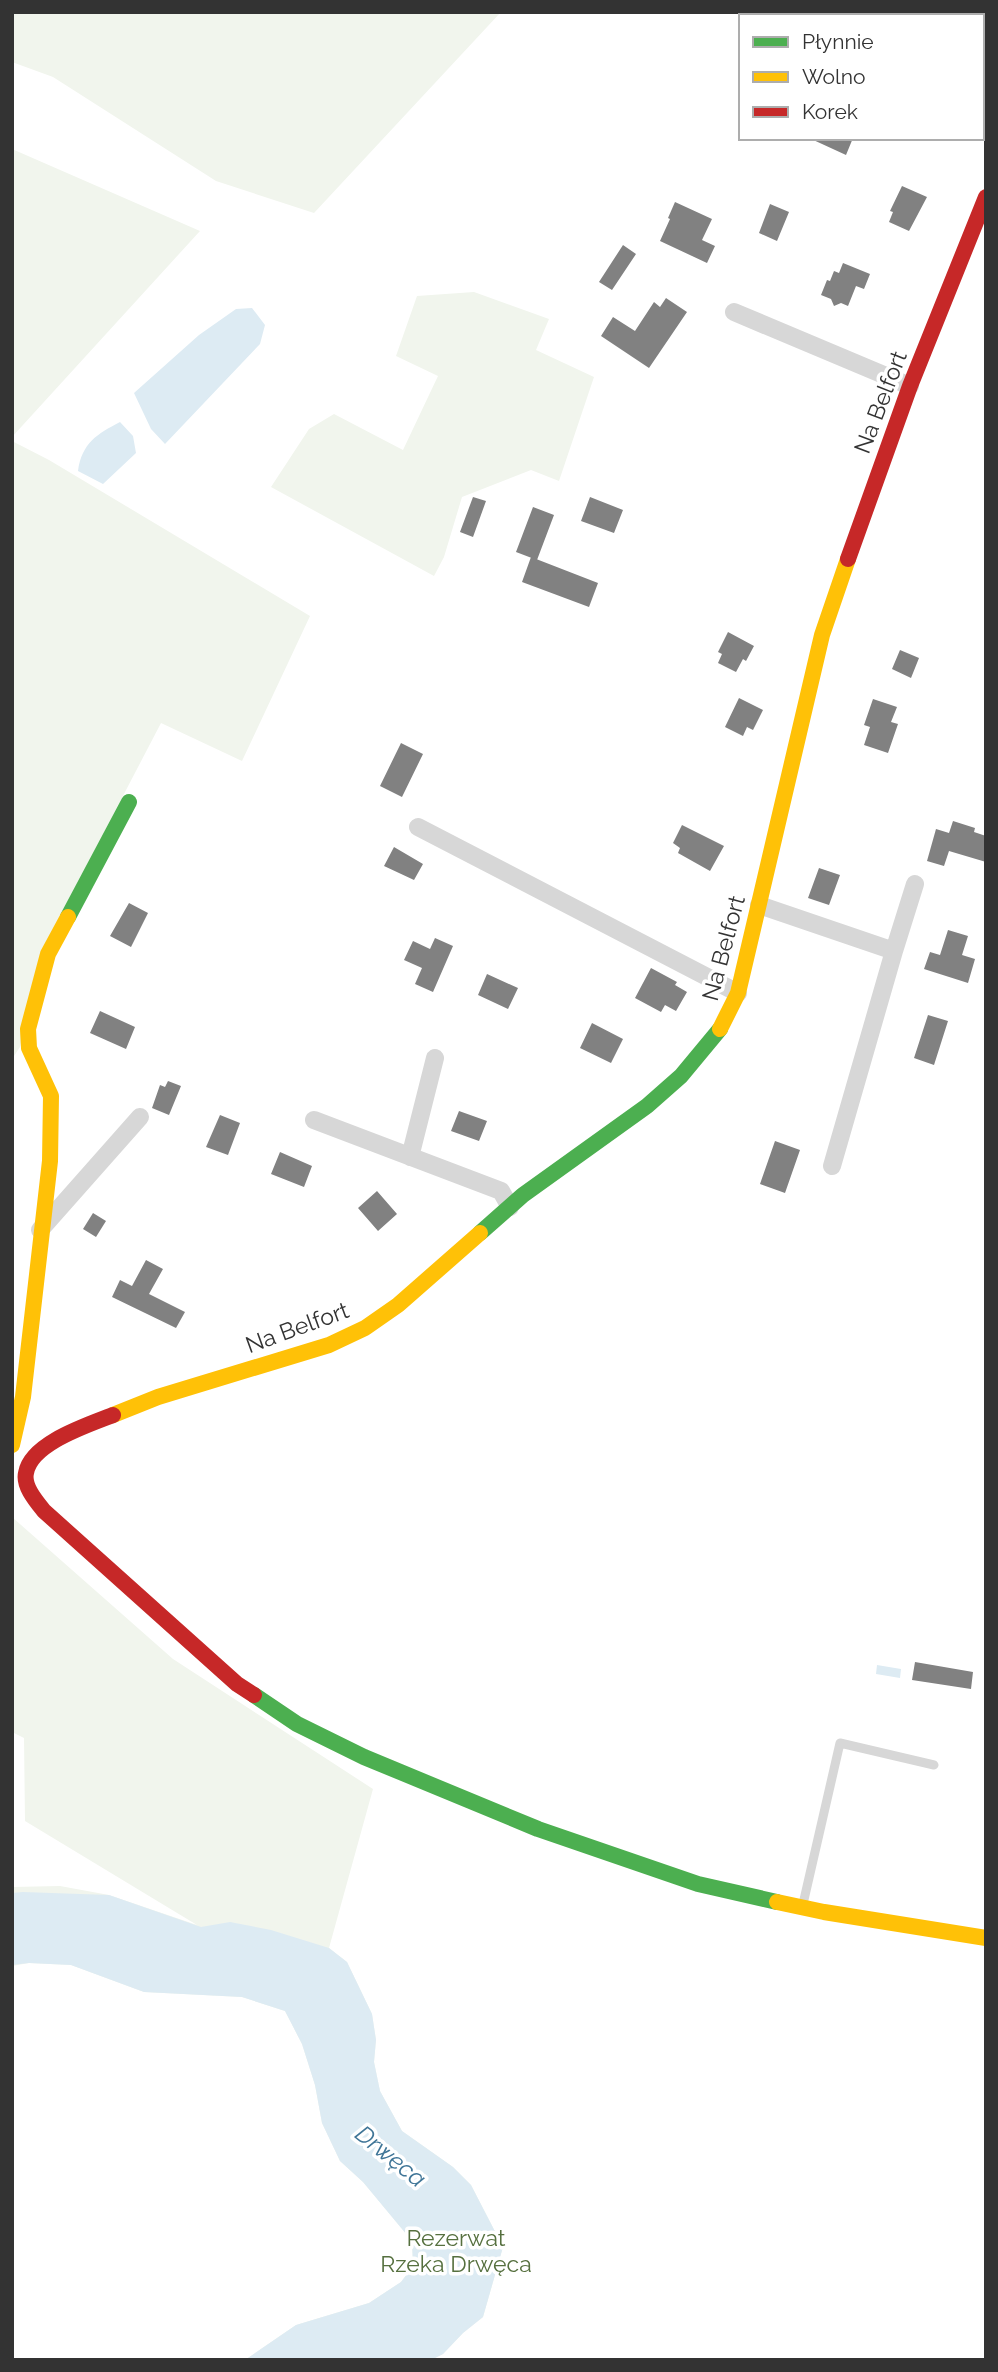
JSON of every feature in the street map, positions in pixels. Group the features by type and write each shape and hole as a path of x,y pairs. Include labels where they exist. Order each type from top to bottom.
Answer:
{"street":[{"name":"Na Belfort","path":"18,1471 34,1454 54,1441 106,1418 181,1389 329,1345 365,1328 398,1304 510,1207 647,1106 681,1076 718,1034 738,993 822,635 910,386 986,197"},
{"path":"734,312 910,386"},
{"path":"12,1445 23,1397 50,1161 51,1096 29,1048 27,1029 48,954 129,802"},
{"path":"418,827 738,993"},
{"path":"832,1166 915,884"},
{"path":"759,905 894,951"},
{"path":"410,1157 435,1058"},
{"path":"40,1230 141,1116"},
{"path":"314,1121 501,1191 510,1207"},
{"path":"18,1471 44,1511 237,1685 298,1724 364,1757 538,1829 698,1884 802,1907 986,1938"}],"lane":[{"path":"802,1907 840,1743 934,1765"}],"green space":[{"path":"12,12 501,12 314,213 216,181 53,77 12,62"},
{"path":"12,149 200,231 12,437"},
{"path":"474,292 549,319 536,350 594,377 559,481 531,470 462,497 444,557 434,576 271,487 309,429 334,414 403,450 438,376 396,356 417,296"},
{"path":"12,441 49,460 310,616 242,761 161,723 41,953 20,1047 12,1059"},
{"path":"12,1517 173,1659 373,1789 329,1948 347,1962 372,2014 376,2040 374,2062 380,2091 402,2131 453,2167 471,2185 503,2247 483,2317 443,2354 431,2360 245,2360 296,2325 369,2303 401,2282 413,2266 412,2241 363,2182 340,2161 322,2123 315,2085 302,2044 285,2011 242,1997 144,1992 71,1965 29,1963 12,1966 12,1887 60,1886 109,1895 197,1925 25,1821 24,1738 12,1732"}],"water":[{"path":"252,308 265,325 260,344 165,444 151,429 134,393 199,335 236,309"},
{"path":"120,422 133,436 136,453 103,484 78,471 83,453 92,440"},
{"path":"877,1665 901,1669 900,1678 876,1674"},
{"name":"Rezerwat Rzeka Drwęca","path":"12,1893 109,1895 201,1927 230,1922 271,1930 329,1948 347,1962 372,2014 376,2040 374,2062 380,2091 402,2131 453,2167 471,2185 503,2247 483,2317 443,2354 431,2360 245,2360 296,2325 369,2303 401,2282 413,2266 412,2241 363,2182 340,2161 322,2123 315,2085 302,2044 285,2011 242,1997 144,1992 71,1965 12,1965"}],"building":[{"path":"813,140 852,140 846,155"},
{"path":"902,186 927,197 909,231 889,222 893,212 890,211"},
{"path":"675,202 712,219 702,240 715,246 707,263 660,241"},
{"path":"770,204 789,212 777,241 759,233"},
{"path":"623,245 636,254 612,290 599,282"},
{"path":"843,263 870,274 864,289 856,286 848,306 841,303 834,306 831,299 821,295 827,280 830,281 834,271 839,273"},
{"path":"666,298 687,312 649,368 601,336 613,317 635,331 654,302 660,307"},
{"path":"473,497 486,501 473,537 460,532"},
{"path":"590,497 623,510 614,533 581,521"},
{"path":"533,507 554,515 537,560 516,552"},
{"path":"531,557 598,583 589,607 522,582"},
{"path":"728,632 754,646 736,672 718,663 722,654 718,652"},
{"path":"900,650 919,658 911,678 892,669"},
{"path":"739,698 763,710 753,730 747,727 743,736 725,727"},
{"path":"873,699 897,707 891,722 898,724 888,753 864,745 870,727 864,725"},
{"path":"401,743 423,754 402,797 380,786"},
{"path":"953,821 975,828 974,832 986,836 986,862 949,851 944,866 927,861 936,829 949,833"},
{"path":"682,825 724,846 710,871 678,853 680,848 673,843"},
{"path":"394,847 423,864 414,880 384,866"},
{"path":"819,868 840,875 829,905 808,898"},
{"path":"129,903 148,913 131,947 110,936"},
{"path":"948,930 968,936 962,955 975,959 968,983 924,969 930,952 940,955"},
{"path":"435,938 453,946 433,992 415,984 422,968 404,960 413,941 430,949"},
{"path":"651,968 677,982 675,985 687,992 676,1011 665,1005 661,1012 635,998"},
{"path":"487,974 518,988 508,1009 478,995"},
{"path":"100,1011 135,1027 126,1049 90,1033"},
{"path":"928,1015 948,1021 934,1065 914,1058"},
{"path":"592,1023 623,1039 611,1063 580,1048"},
{"path":"168,1081 181,1086 169,1115 152,1108 160,1085 165,1087"},
{"path":"459,1111 487,1121 479,1141 451,1131"},
{"path":"220,1115 240,1123 228,1155 206,1147"},
{"path":"775,1141 800,1150 785,1193 760,1184"},
{"path":"280,1152 312,1166 304,1187 271,1174"},
{"path":"377,1191 397,1214 378,1231 358,1208"},
{"path":"93,1213 106,1221 96,1237 83,1229"},
{"path":"146,1260 163,1269 149,1294 185,1312 176,1328 112,1297 120,1280 132,1286"},
{"path":"915,1662 973,1672 971,1689 912,1680"}],"traffic: fast":[{"path":"68,917 129,802"},
{"path":"480,1233 523,1195 647,1106 681,1076 720,1029"},
{"path":"254,1695 297,1724 364,1757 538,1829 698,1884 777,1902"}],"traffic: slow":[{"path":"720,1029 738,993 822,635 848,559"},
{"path":"12,1445 23,1397 50,1161 51,1096 29,1048 28,1029 48,954 68,917"},
{"path":"113,1415 158,1397 329,1345 365,1328 398,1305 480,1233"},
{"path":"777,1902 986,1938"}],"traffic: jam":[{"path":"848,559 910,386 986,197"},
{"path":"113,1415 62,1436 38,1453 30,1462 26,1473 28,1488 44,1511 237,1684 254,1695"}],"water label":[{"name":"Drwęca","path":"391,2156"}]}
